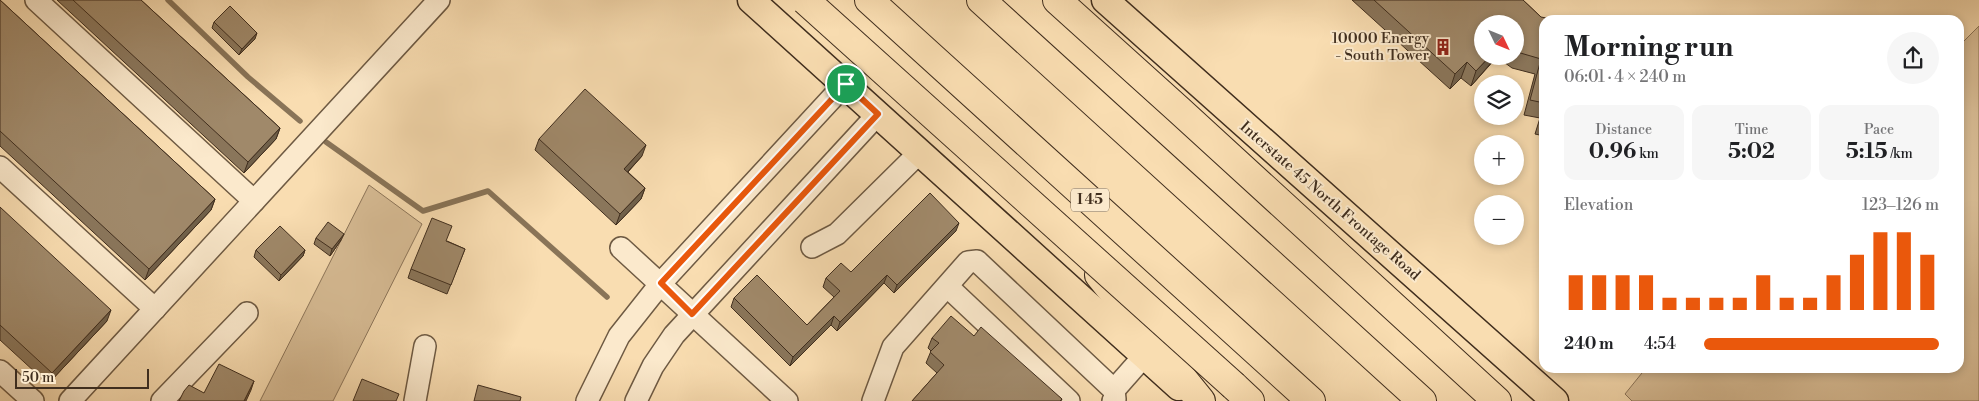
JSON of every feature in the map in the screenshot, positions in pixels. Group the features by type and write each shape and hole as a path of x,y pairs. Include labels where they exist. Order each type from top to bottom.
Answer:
{"highway":[{"path":"805,0 1242,394"},
{"path":"810,0 1096,272 1201,401"},
{"name":"I 45","path":"869,0 1310,401"},
{"path":"981,0 1422,401"},
{"path":"1057,0 1180,110 1496,401"}],"main road":[{"path":"751,0 1194,401"},
{"name":"Interstate 45 North Frontage Road","path":"1105,0 1555,401"}],"street":[{"path":"36,0 254,201"},
{"path":"70,401 439,0"},
{"path":"587,401 619,336 661,283 846,84"},
{"path":"636,401 653,366 674,335 878,114"},
{"path":"812,247 837,234 920,152"},
{"path":"0,167 155,309"},
{"path":"621,248 661,283 786,401"},
{"path":"873,401 893,347 948,287 968,262 977,261 1113,396 1144,356"},
{"path":"948,287 1069,401"},
{"path":"162,401 247,313"},
{"path":"415,401 425,346"},
{"path":"0,371 33,401"}],"shaded area":[{"path":"1979,26 1979,401 1632,401 1625,394 1642,373 1964,373 1964,41"},
{"path":"369,185 422,224 333,401 260,401"}],"building":[{"path":"0,0 215,199 149,269 0,131"},
{"path":"73,0 141,0 280,128 248,162"},
{"name":"10000 Energy - South Tower","path":"1374,0 1523,0 1539,15 1539,58 1524,54 1524,15 1474,15 1474,65 1482,65 1476,71 1467,62 1455,74"},
{"path":"230,6 257,33 242,49 214,22"},
{"name":"10000 Energy - South Tower","path":"1539,66 1539,102 1530,100"},
{"path":"585,89 646,145 624,169 645,188 620,214 539,139"},
{"path":"930,193 959,223 897,285 887,275 840,322 834,316 793,357 734,298 757,275 807,325 840,291 826,278 841,263 851,272"},
{"path":"0,207 111,310 52,373 0,325"},
{"path":"432,218 452,226 446,241 465,249 451,285 411,269"},
{"path":"328,222 344,234 332,249 316,238"},
{"path":"280,226 305,250 281,275 256,250"},
{"path":"951,316 974,336 981,327 1062,399 1060,401 912,401 944,365 930,352 939,343 932,338"},
{"path":"219,364 254,381 244,401 179,401 189,385 204,393"},
{"path":"362,379 399,394 396,401 353,401"},
{"path":"478,385 521,397 520,401 474,401"}],"waterway":[{"path":"168,0 248,77 300,121"},
{"path":"326,142 423,211 488,191 607,297"}],"place":[{"name":"10000 Energy - South Tower","path":"1443,47"}],"route":[{"path":"846,84 878,114 692,314 661,283 846,84"}]}
